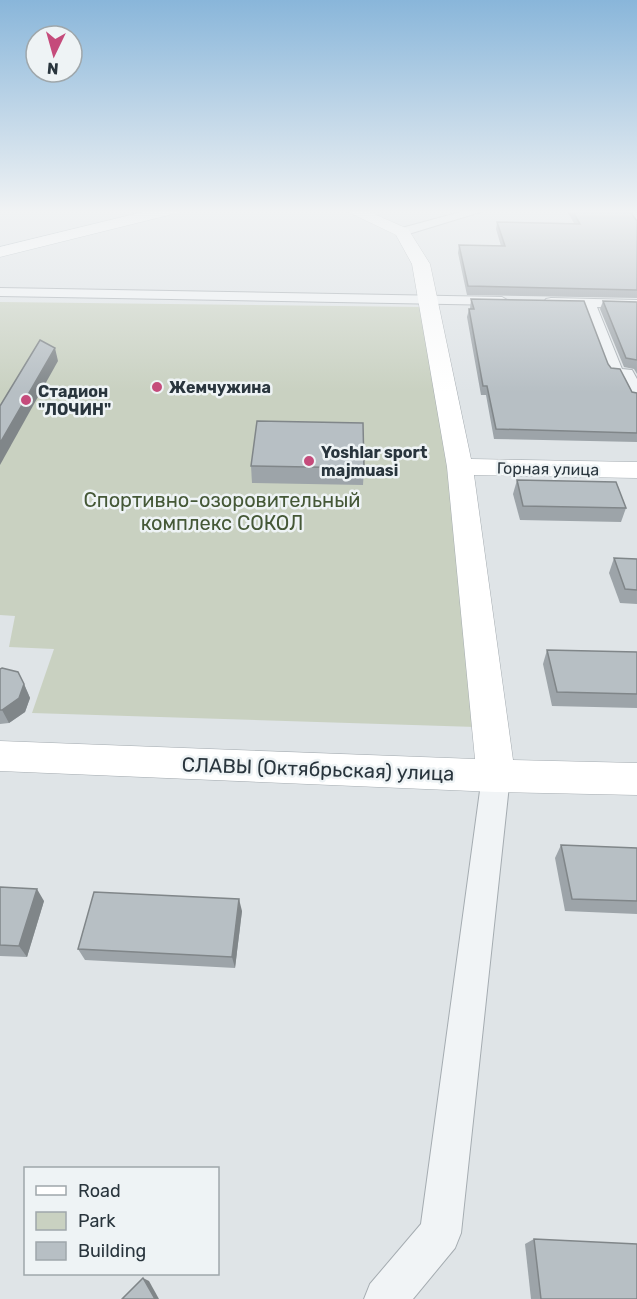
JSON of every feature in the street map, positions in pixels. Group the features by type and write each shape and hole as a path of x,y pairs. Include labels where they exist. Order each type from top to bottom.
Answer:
{"street":[{"path":"385,1299 440,1233 496,776 460,467 422,271"},
{"path":"0,292 519,302"},
{"path":"542,302 637,304"},
{"path":"588,303 621,373 637,396"},
{"path":"0,304 52,304"},
{"name":"Горная улица","path":"460,467 637,470"},
{"name":"СЛАВЫ (Октябрьская) улица","path":"0,756 496,776 637,779"}],"green space":[{"name":"Спортивно-озоровительный комплекс СОКОЛ","path":"0,302 424,307 457,504 476,727 32,713 54,649 9,647 15,616 0,615"}],"building":[{"path":"465,271 637,271 637,290 468,286"},
{"path":"471,299 584,301 608,364 611,368 620,369 632,392 637,393 637,433 496,429 487,386 483,386 469,309 474,309"},
{"path":"603,301 637,302 637,360 626,358"},
{"path":"40,340 55,348 0,443 0,406"},
{"name":"Yoshlar sport majmuasi","path":"257,421 363,423 364,468 251,466"},
{"path":"517,480 616,482 626,508 523,506"},
{"path":"614,558 637,559 637,590 625,589"},
{"path":"547,650 637,652 637,694 557,692"},
{"path":"0,669 18,672 24,684 19,698 0,710"},
{"path":"561,845 637,848 637,901 572,899"},
{"path":"0,887 37,889 19,946 0,945"},
{"path":"94,892 239,899 232,957 78,949"},
{"path":"534,1239 637,1244 637,1299 541,1299"},
{"path":"143,1278 155,1299 122,1299"}],"place":[{"name":"Жемчужина","path":"157,387"},
{"name":"Стадион \"ЛОЧИН\"","path":"26,400"},
{"name":"Yoshlar sport majmuasi","path":"309,461"}]}
